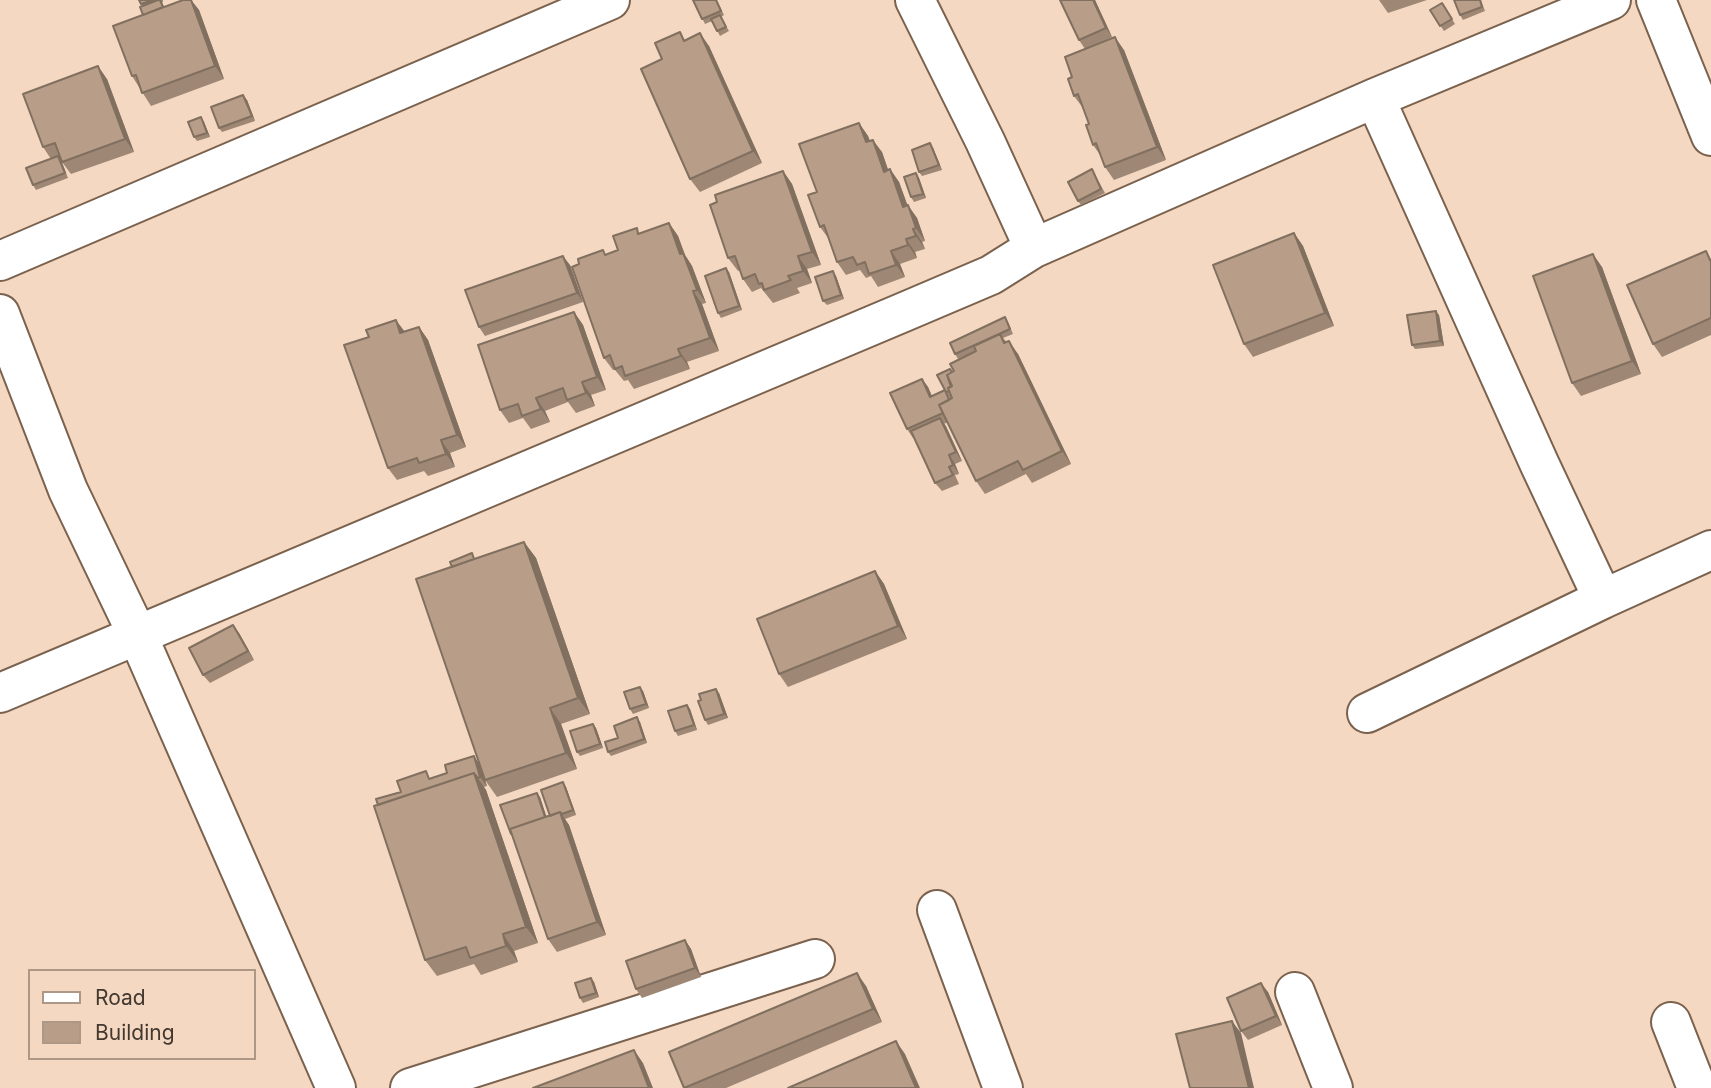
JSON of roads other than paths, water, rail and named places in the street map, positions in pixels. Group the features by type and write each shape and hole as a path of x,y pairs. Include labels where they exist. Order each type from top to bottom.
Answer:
{"street":[{"path":"0,261 610,0"},
{"path":"915,0 985,141 1034,248"},
{"path":"0,693 917,307 991,275 1034,248 1375,98 1611,0"},
{"path":"1656,0 1711,136"},
{"path":"1375,98 1603,599"},
{"path":"0,314 68,490 137,635 336,1088"},
{"path":"1367,713 1711,550"},
{"path":"937,910 1003,1088"},
{"path":"410,1088 815,959"},
{"path":"1295,992 1334,1088"},
{"path":"1671,1022 1697,1088"}]}
